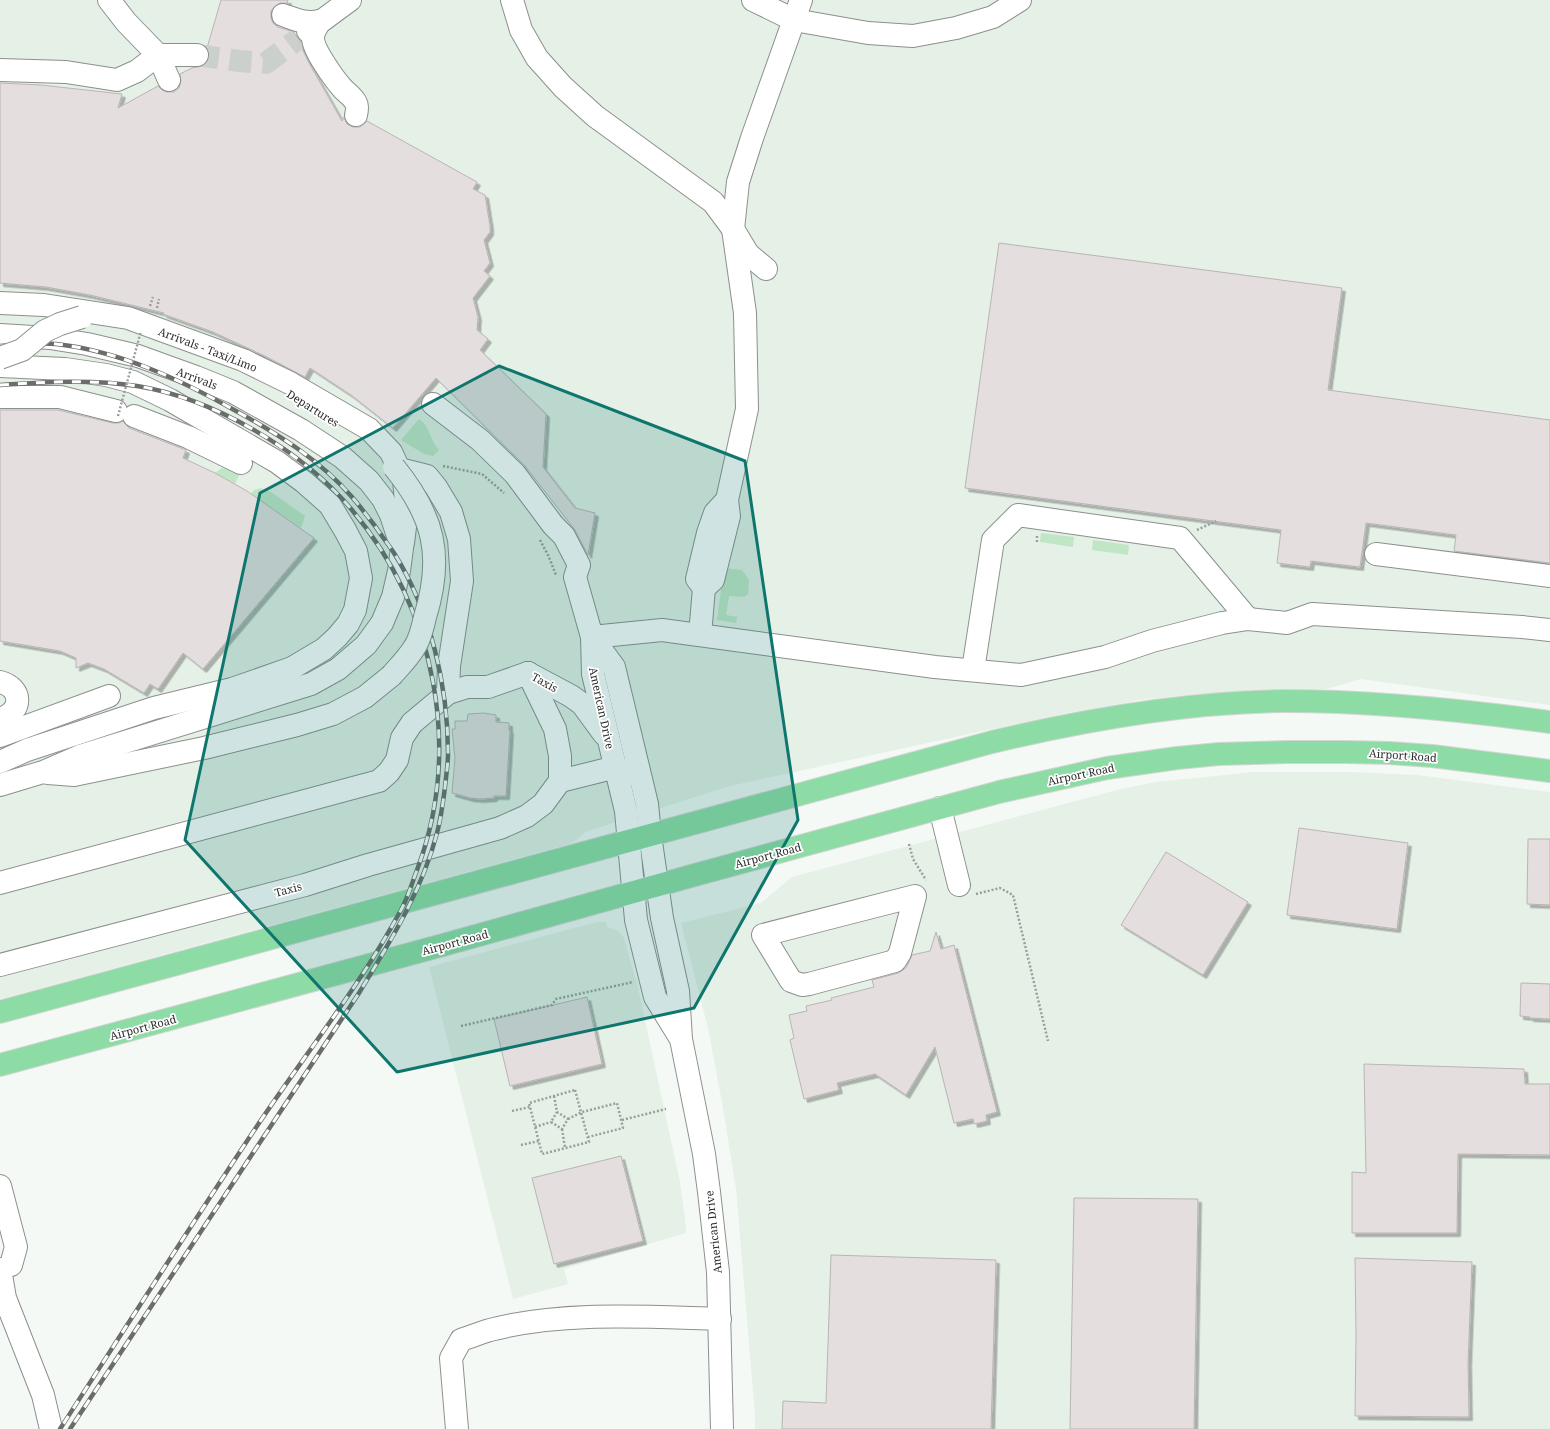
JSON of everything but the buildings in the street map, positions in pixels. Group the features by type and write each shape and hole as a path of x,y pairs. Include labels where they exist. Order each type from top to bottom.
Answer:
{"main road":[{"path":"0,1012 1000,741 1088,721 1194,707 1284,701 1398,704 1550,722"},
{"name":"Airport Road","path":"0,1065 634,893 940,808 1033,784 1107,768 1177,758 1219,754 1286,752 1389,753 1432,756 1550,771"}],"street":[{"path":"109,0 126,22 158,55 169,80"},
{"path":"298,39 320,21 350,0"},
{"path":"512,0 521,30 537,58 562,87 595,116 713,202 733,229 748,254 766,269"},
{"path":"753,0 798,10 868,33 913,36 956,28 993,17 1020,0"},
{"path":"700,634 704,588 697,579 708,533 715,513 727,500 747,408 745,313 733,229 738,182 752,138 798,10"},
{"path":"283,15 302,22 310,23 320,21"},
{"path":"320,21 314,30 312,37 313,44 333,76 357,104 356,115"},
{"path":"0,70 66,72 117,80 137,71 158,55 198,55"},
{"name":"Arrivals - Taxi/Limo","path":"0,303 44,305 128,318 243,360 290,383 370,430 391,452 404,480 407,511 399,571 393,597 382,623 366,644 338,669 311,684 80,756 43,772"},
{"name":"Departures","path":"0,310 56,313 106,321 141,330 214,356 268,380 329,417 381,455 394,467 417,498 429,525 434,545 436,567 432,596 416,647 391,676 366,697 333,714 297,726 204,748 74,774 43,772"},
{"path":"0,358 22,350 45,331 60,324 82,317"},
{"name":"Arrivals","path":"0,335 50,338 87,344 138,356 196,376 233,392 302,430 342,457 369,481 383,499 391,515 402,548"},
{"path":"0,366 64,369 106,375 133,382 170,400 277,462 304,482 330,506 356,551 361,578 354,610 348,624 337,637 324,648 292,668 232,689 146,711 27,750 0,762"},
{"path":"0,398 60,397 123,414 188,437 242,463"},
{"path":"433,404 480,440 514,474 545,531 564,536 579,565 567,579 592,637 662,630 935,667 1021,675 1105,657 1152,641 1222,623 1248,620 1287,623 1312,614 1550,630"},
{"path":"399,469 427,476 436,487 451,512 459,539 462,581 449,666 448,693"},
{"path":"973,670 993,540 1018,515 1180,538 1248,620"},
{"path":"1376,554 1550,576"},
{"name":"American Drive","path":"592,637 593,674 626,811 636,920 656,997 681,1038"},
{"name":"American Drive","path":"592,637 614,667 647,804 662,918 678,991 681,1038 704,1154 718,1272 722,1429"},
{"path":"0,883 379,781 389,772 397,760 402,738 412,723 448,693 467,687 488,687 528,673"},
{"name":"Taxis","path":"528,673 571,696 582,704 609,739"},
{"name":"Taxis","path":"0,965 305,885 368,865 500,828 527,816 543,804 560,781 560,756 555,729 528,673"},
{"path":"0,682 11,686 15,691 17,703 12,713 0,719"},
{"path":"0,736 109,696"},
{"path":"560,781 616,767 642,785"},
{"path":"0,785 43,772"},
{"path":"940,808 964,890"},
{"path":"920,888 900,952 895,961 802,985 791,981 763,936 920,888"},
{"path":"0,1186 16,1247 3,1265 1,1300 43,1395 51,1429"},
{"path":"457,1429 451,1358 461,1340 489,1330 543,1320 632,1317 720,1319"}],"path":[{"path":"123,414 141,330"},
{"path":"438,465 482,474 508,497"},
{"path":"545,531 548,555 567,579"},
{"path":"909,844 920,888"},
{"path":"964,890 1000,888 1013,895 1048,1041"},
{"path":"461,1026 552,1005 556,1000 638,981"},
{"path":"575,1090 589,1142 542,1154 530,1107 529,1103 575,1090"},
{"path":"535,1127 551,1122 557,1112 554,1096"},
{"path":"565,1148 562,1128 568,1119 582,1112 617,1103 623,1128 588,1137"},
{"path":"512,1111 530,1107"},
{"path":"622,1120 666,1109"},
{"path":"557,1112 568,1119"},
{"path":"551,1122 562,1128"},
{"path":"521,1145 539,1141"}],"highlighted area":[{"path":"499,366 745,461 798,820 694,1008 397,1072 185,840 260,493"}],"shaded area":[{"path":"0,0 1550,0 1550,705 1361,679 1326,689 1270,689 1186,695 1140,700 1061,714 730,786 585,832 569,844 0,999"},
{"path":"1254,772 1350,772 1417,775 1550,792 1550,1429 755,1429 736,1189 708,1028 681,923 761,903 792,877 1121,789 1156,782"},
{"path":"597,922 606,922 607,927 616,930 624,938 638,988 680,1182 686,1233 564,1269 568,1284 513,1299 429,967"}],"green space":[{"path":"419,419 426,426 439,450 433,456 424,454 401,440"},
{"path":"222,468 232,469 240,473 235,484 215,473"},
{"path":"261,488 271,492 305,516 301,528 251,494 254,490"},
{"path":"1041,533 1074,537 1073,547 1040,542"},
{"path":"1093,540 1129,545 1128,555 1092,550"},
{"path":"724,568 742,570 749,580 748,594 744,597 729,596 726,615 737,617 736,623 717,620"}],"tunnel":[{"path":"197,55 266,63 298,39"}],"railway":[{"path":"0,346 35,343 56,344 103,353 149,368 194,388 252,420 298,449 326,471 352,497 375,526 394,553 407,576 418,600 435,650 441,676 447,728 447,766 443,805 438,827 431,854 423,875 404,916 359,993 70,1429"},
{"path":"0,385 51,382 103,382 137,386 166,392 196,402 255,430 308,467 332,488 352,510 381,549 404,591 421,635 433,681 439,729 438,776 431,824 417,870 401,910 385,939 349,995 253,1132 60,1429"}]}
